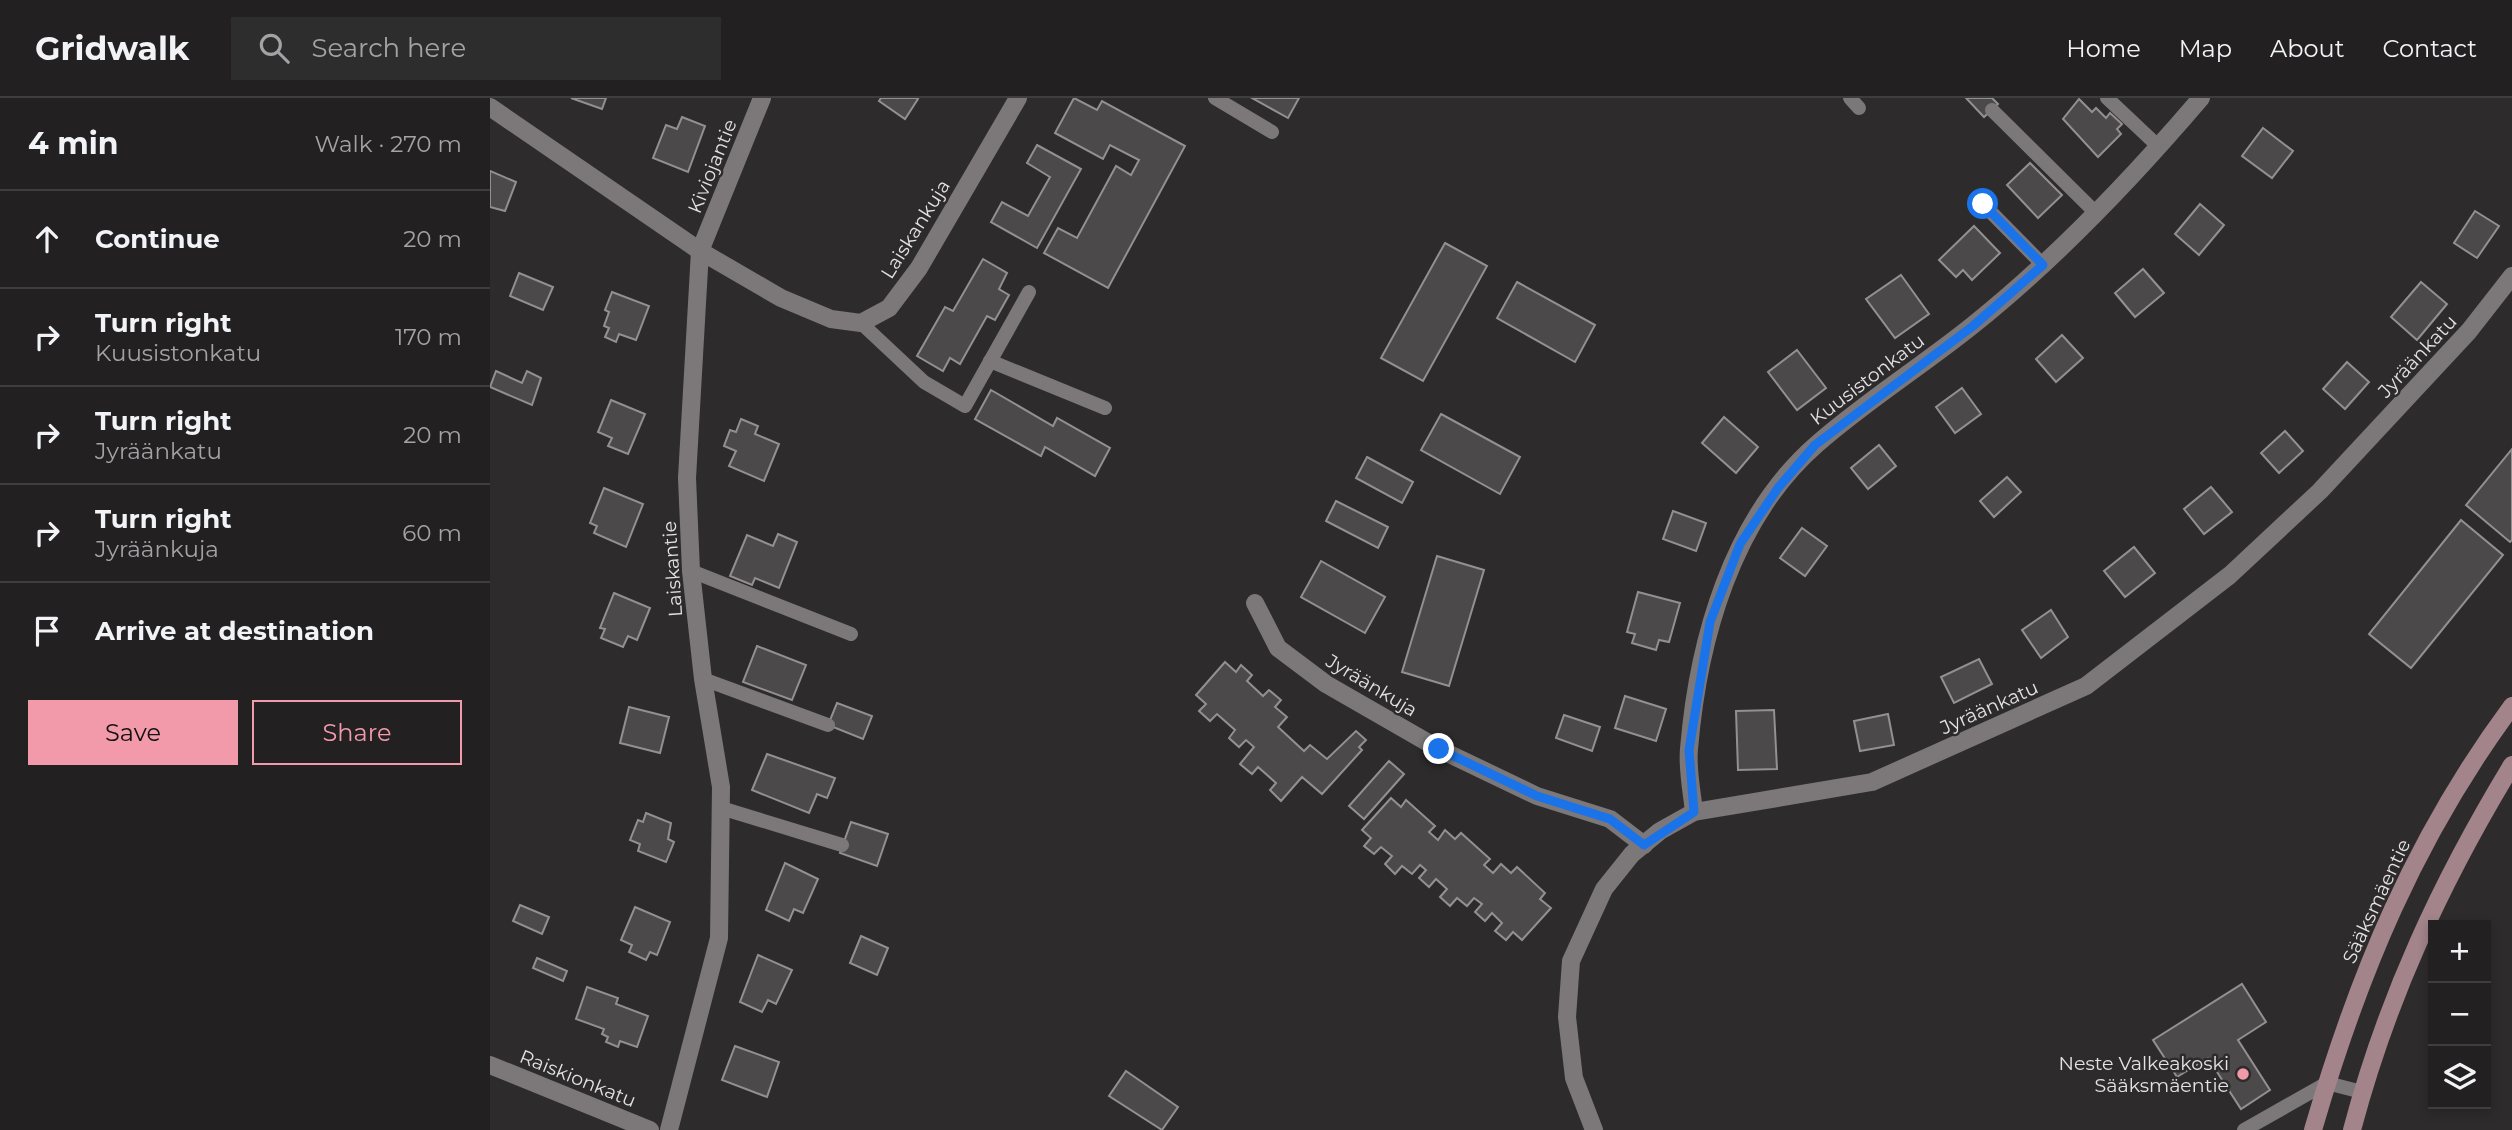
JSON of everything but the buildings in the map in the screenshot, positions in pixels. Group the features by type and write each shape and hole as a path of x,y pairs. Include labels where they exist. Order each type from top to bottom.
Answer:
{"main road":[{"name":"Sääksmäentie","path":"2314,1130 2341,1035 2378,940 2450,797 2512,706"},
{"path":"2352,1130 2382,1025 2412,952 2459,858 2512,765"}],"street":[{"name":"Kiviojantie","path":"700,251 762,98"},
{"name":"Laiskankuja","path":"861,323 889,308 919,268 1018,98"},
{"name":"Kuusistonkatu","path":"1694,812 1689,750 1710,622 1740,544 1778,488 1815,445 1973,326 2043,265 2159,147 2201,98"},
{"path":"490,107 700,251 781,298 831,319 861,323"},
{"name":"Laiskantie","path":"669,1130 719,938 721,787 703,679 691,571 687,478 700,251"},
{"name":"Jyräänkatu","path":"1594,1130 1574,1079 1567,1017 1571,961 1604,889 1632,854 1694,812 1872,782 2086,686 2230,575 2310,500 2469,331 2512,276"},
{"name":"Jyräänkuja","path":"1255,603 1278,648 1326,684 1439,749 1525,790 1610,819 1644,845"},
{"name":"Raiskionkatu","path":"490,1065 650,1130"}],"lane":[{"path":"1215,98 1272,132"},
{"path":"2107,98 2159,147"},
{"path":"1992,110 2096,213"},
{"path":"1983,204 2043,265"},
{"path":"861,323 924,382 965,406 1029,292"},
{"path":"990,361 1105,408"},
{"path":"691,571 851,634"},
{"path":"703,679 828,725"},
{"path":"721,808 842,845"},
{"path":"2244,1130 2327,1083 2362,1092"}],"place":[{"name":"Neste Valkeakoski Sääksmäentie","path":"2243,1074"}],"route":[{"path":"1439,749 1537,796 1610,819 1644,845 1660,831 1694,812 1689,750 1710,622 1740,544 1778,488 1815,445 1973,326 2043,265 1983,204"}]}
